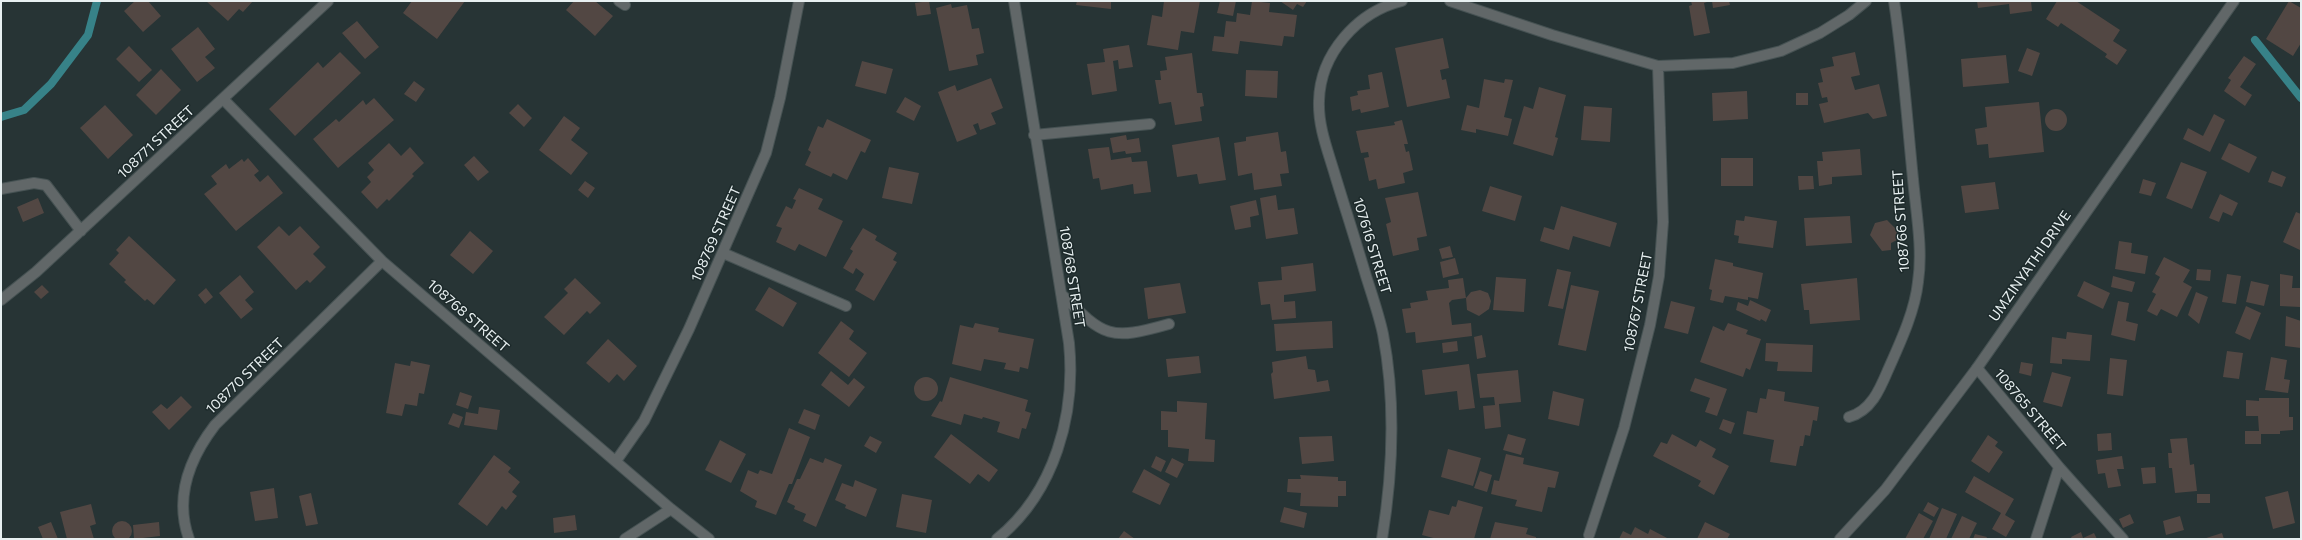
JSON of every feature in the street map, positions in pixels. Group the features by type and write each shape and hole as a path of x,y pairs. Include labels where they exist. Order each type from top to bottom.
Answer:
{"street":[{"name":"108771 STREET","path":"1,300 81,231 328,1"},
{"name":"108769 STREET","path":"616,461 644,421 689,329 766,152 780,98 799,1"},
{"name":"108768 STREET","path":"997,539 1019,516 1039,489 1054,459 1069,404 1071,366 1061,294 1034,135 1014,1"},
{"name":"107616 STREET","path":"1382,539 1392,437 1388,364 1383,333 1322,130 1319,101 1322,78 1328,63 1343,38 1375,11 1402,1"},
{"path":"1450,1 1552,35 1658,66 1733,63 1774,53 1820,33 1849,15 1866,1"},
{"name":"108766 STREET","path":"1849,417 1857,414 1869,405 1882,384 1896,354 1918,284 1916,219 1902,64 1894,1"},
{"name":"UMZINYATHI DRIVE","path":"1840,539 1885,490 1978,368 2234,1"},
{"name":"108767 STREET","path":"1589,536 1624,428 1650,326 1658,276 1663,222 1658,66"},
{"name":"108768 STREET","path":"223,99 382,261 671,509 709,539"},
{"path":"1034,135 1150,124"},
{"path":"1,189 34,183 46,185 81,231"},
{"path":"723,253 846,306"},
{"name":"108770 STREET","path":"189,539 183,512 183,492 191,464 207,435 215,425 382,261"},
{"path":"1061,294 1101,330 1120,334 1134,334 1169,324"},
{"name":"108765 STREET","path":"1978,368 2059,467 2039,537"},
{"path":"2059,467 2123,539"},
{"path":"625,539 671,509"}],"building":[{"path":"135,1 148,1 161,16 143,32 124,11"},
{"path":"206,1 253,1 243,12 239,9 228,21"},
{"path":"412,1 465,1 437,39 403,13"},
{"path":"574,1 595,1 613,16 595,36 566,10"},
{"path":"929,1 931,14 917,16 915,3"},
{"path":"1077,1 1111,1 1111,9 1076,5"},
{"path":"1164,1 1200,1 1194,33 1181,31 1178,50 1147,45 1152,15 1162,17"},
{"path":"1220,1 1236,1 1233,16 1217,13"},
{"path":"1252,1 1270,3 1269,12 1297,15 1294,37 1284,36 1282,46 1240,41 1238,54 1212,51 1214,36 1224,37 1226,21 1236,22 1237,13 1250,15"},
{"path":"1280,1 1307,1 1303,7 1297,4 1293,10"},
{"path":"1691,1 1710,1 1704,3 1710,33 1694,36 1689,6 1692,5"},
{"path":"1712,1 1729,1 1730,5 1713,8"},
{"path":"1977,1 2031,1 2032,11 2010,14 2009,4 1978,8"},
{"path":"2057,1 2076,1 2120,30 2113,41 2127,50 2117,65 2105,57 2107,54 2061,23 2058,27 2046,19"},
{"path":"2289,1 2301,8 2301,43 2293,56 2266,39"},
{"path":"951,4 952,8 967,5 972,29 979,28 984,53 976,55 978,65 949,71 936,8"},
{"path":"357,21 379,47 365,59 342,33"},
{"path":"198,27 215,49 205,57 215,68 197,82 171,49"},
{"path":"1443,38 1449,68 1440,70 1442,80 1446,79 1450,98 1407,107 1395,48"},
{"path":"1129,45 1133,67 1119,69 1118,60 1113,61 1117,91 1092,95 1087,64 1105,62 1103,49"},
{"path":"129,46 152,70 139,82 116,59"},
{"path":"2027,48 2040,53 2032,76 2018,71"},
{"path":"340,52 361,73 295,136 269,109 318,62 323,68"},
{"path":"1855,52 1860,75 1851,77 1855,90 1879,84 1887,116 1873,119 1868,113 1824,123 1819,104 1828,102 1827,97 1822,98 1818,83 1823,82 1820,69 1834,66 1832,57"},
{"path":"1192,53 1197,93 1202,93 1204,106 1200,107 1202,121 1175,125 1171,102 1159,104 1155,80 1161,80 1160,71 1167,70 1165,57"},
{"path":"2006,55 2009,83 1963,87 1961,59"},
{"path":"2244,56 2256,64 2240,87 2252,95 2245,106 2224,91 2231,80 2228,78"},
{"path":"862,61 893,69 886,94 855,86"},
{"path":"161,69 181,90 156,115 136,95"},
{"path":"1246,70 1278,71 1277,98 1245,96"},
{"path":"1382,72 1389,107 1361,113 1360,109 1352,111 1350,97 1358,95 1357,91 1370,89 1368,75"},
{"path":"991,78 1003,108 991,113 996,124 980,130 978,123 973,125 977,134 957,142 938,92 955,85 957,91"},
{"path":"1484,79 1504,83 1505,79 1513,80 1504,117 1512,119 1508,136 1476,129 1476,133 1461,130 1467,105 1479,108"},
{"path":"414,81 425,89 416,102 404,94"},
{"path":"1539,87 1566,95 1555,137 1558,138 1553,156 1513,144 1524,106 1533,109"},
{"path":"1747,91 1748,119 1713,121 1712,93"},
{"path":"1796,93 1808,93 1808,105 1796,105"},
{"path":"905,97 921,106 914,121 896,112"},
{"path":"374,98 394,120 338,168 313,139 336,119 339,122 363,100 366,105"},
{"path":"2039,102 2044,152 1989,158 1988,144 1977,145 1975,129 1987,127 1985,107"},
{"path":"518,104 532,118 524,127 509,113"},
{"path":"105,105 133,135 108,159 80,128"},
{"path":"1584,106 1612,108 1610,142 1581,140"},
{"path":"2056,109 2064,112 2067,120 2064,128 2056,131 2048,128 2045,120 2048,112"},
{"path":"2214,114 2225,120 2210,152 2183,139 2188,128 2203,136"},
{"path":"564,116 580,128 571,140 588,153 571,175 539,150"},
{"path":"827,119 871,140 865,153 861,151 847,180 833,173 831,177 805,165 811,152 808,150 818,126 823,128"},
{"path":"1402,120 1408,144 1404,144 1406,152 1409,151 1413,170 1403,173 1405,183 1378,189 1376,179 1369,181 1364,158 1369,157 1368,152 1361,153 1356,131 1395,125 1394,122"},
{"path":"1278,132 1281,152 1286,151 1289,173 1280,174 1282,186 1254,190 1252,173 1238,176 1234,143 1246,141 1246,137"},
{"path":"1126,135 1127,140 1139,138 1141,152 1126,154 1125,151 1113,153 1110,138"},
{"path":"1219,137 1226,180 1199,184 1197,174 1177,177 1172,145"},
{"path":"389,143 401,156 410,147 424,163 412,174 414,176 389,201 387,199 377,209 361,192 371,182 367,177 374,170 368,163"},
{"path":"2229,143 2257,157 2249,173 2221,159"},
{"path":"1109,147 1111,160 1131,157 1132,162 1147,161 1151,192 1134,194 1133,184 1101,190 1099,178 1093,179 1088,149"},
{"path":"1860,149 1862,175 1832,177 1832,184 1819,186 1817,161 1823,161 1822,152"},
{"path":"474,156 489,172 478,181 464,165"},
{"path":"248,158 259,171 254,175 260,182 268,175 283,193 236,231 204,194 217,184 211,176 226,164 229,169 242,159 244,162"},
{"path":"1721,158 1753,158 1753,186 1721,186"},
{"path":"2181,162 2207,172 2192,209 2166,198"},
{"path":"889,167 919,173 912,204 882,198"},
{"path":"2272,171 2286,177 2282,187 2268,182"},
{"path":"1798,176 1813,176 1814,189 1799,190"},
{"path":"2143,179 2156,183 2151,196 2139,193"},
{"path":"585,181 595,188 588,198 578,190"},
{"path":"1995,182 1999,209 1965,213 1961,186"},
{"path":"1490,186 1522,196 1515,221 1482,211"},
{"path":"799,188 823,199 818,209 843,221 826,257 799,244 795,251 776,242 782,228 776,226 786,206 792,209 796,200 793,199"},
{"path":"1418,192 1427,236 1417,238 1419,250 1393,256 1386,224 1391,222 1385,198"},
{"path":"2220,194 2238,203 2232,216 2223,212 2219,222 2209,218"},
{"path":"1276,195 1278,210 1294,208 1298,234 1266,239 1260,198"},
{"path":"38,198 44,213 23,222 17,207"},
{"path":"1256,200 1259,215 1250,217 1251,227 1235,230 1230,206"},
{"path":"1561,206 1617,223 1610,247 1573,236 1569,250 1540,241 1544,227 1554,230"},
{"path":"2296,212 2301,214 2300,250 2283,242"},
{"path":"1745,216 1777,221 1773,248 1738,243 1739,236 1734,235 1736,220 1744,221"},
{"path":"1850,216 1852,243 1806,246 1804,218"},
{"path":"1887,220 1897,230 1897,240 1891,243 1891,250 1882,251 1870,235 1875,223"},
{"path":"279,226 289,236 300,226 320,247 313,254 326,267 310,283 307,280 296,290 257,247"},
{"path":"863,228 877,236 875,240 897,253 893,260 897,262 874,301 855,290 864,274 856,268 853,274 843,268 853,251 850,249"},
{"path":"470,231 493,251 473,274 450,255"},
{"path":"129,236 176,280 154,305 147,299 145,301 124,282 126,280 109,264 119,253 116,250"},
{"path":"2119,241 2132,243 2131,253 2148,256 2145,274 2115,269"},
{"path":"1450,246 1453,257 1442,259 1439,249"},
{"path":"2164,257 2190,270 2183,282 2192,287 2177,317 2161,309 2157,316 2147,311 2156,294 2152,292 2160,277 2155,274"},
{"path":"1455,258 1459,274 1443,278 1440,262"},
{"path":"1715,259 1733,263 1733,266 1763,273 1758,299 1748,297 1748,300 1725,296 1723,303 1710,300 1712,290 1709,289"},
{"path":"1313,263 1316,291 1284,295 1284,302 1295,301 1296,318 1272,320 1270,304 1261,305 1258,282 1282,280 1281,267"},
{"path":"1557,269 1571,272 1563,309 1548,306"},
{"path":"2197,269 2211,270 2210,281 2196,280"},
{"path":"2227,274 2241,276 2236,304 2222,302"},
{"path":"2280,274 2293,276 2292,288 2301,288 2300,307 2280,306"},
{"path":"240,275 254,292 245,300 253,309 241,319 219,293"},
{"path":"2113,276 2135,282 2132,292 2111,287"},
{"path":"1496,277 1526,279 1524,312 1493,310"},
{"path":"575,278 601,303 590,314 587,311 564,335 544,317 568,293 564,289"},
{"path":"1463,278 1466,298 1452,300 1449,303 1452,325 1471,323 1472,336 1416,343 1415,332 1406,333 1402,309 1411,308 1410,303 1428,300 1426,291 1449,288 1448,280"},
{"path":"1857,278 1860,320 1810,324 1809,310 1804,310 1801,284"},
{"path":"2084,281 2110,293 2103,309 2077,296"},
{"path":"2251,281 2269,285 2264,306 2246,302"},
{"path":"1180,283 1186,313 1148,319 1144,288"},
{"path":"42,285 49,292 41,299 34,292"},
{"path":"1571,285 1599,291 1586,351 1558,345"},
{"path":"769,287 797,303 783,327 755,310"},
{"path":"206,288 213,297 205,304 198,295"},
{"path":"1480,290 1488,293 1491,301 1489,309 1479,316 1467,310 1466,298 1471,292"},
{"path":"2196,292 2208,297 2199,324 2188,315"},
{"path":"1750,300 1771,310 1766,322 1761,319 1760,321 1736,310 1738,302 1748,306"},
{"path":"1671,301 1695,307 1688,334 1664,328"},
{"path":"2118,301 2129,303 2126,321 2138,324 2135,341 2111,335"},
{"path":"2246,306 2261,313 2250,340 2235,333"},
{"path":"2286,316 2301,321 2301,348 2285,346"},
{"path":"841,321 854,331 849,339 867,353 849,377 818,353"},
{"path":"1332,321 1333,348 1276,351 1274,324"},
{"path":"975,323 999,328 998,332 1034,339 1028,369 1020,367 1019,372 1004,369 1006,363 984,359 981,371 952,364 960,325 973,328"},
{"path":"1728,323 1748,330 1746,334 1761,339 1750,370 1746,368 1743,377 1700,362 1713,326 1724,331"},
{"path":"2067,332 2092,335 2090,361 2062,359 2062,364 2050,363 2052,337 2066,339"},
{"path":"1482,335 1486,357 1477,359 1474,337"},
{"path":"608,339 637,366 624,381 617,374 609,383 586,363"},
{"path":"1457,341 1458,351 1443,353 1442,343"},
{"path":"1766,343 1813,345 1812,372 1777,371 1778,362 1765,361"},
{"path":"2227,351 2243,353 2239,379 2223,377"},
{"path":"1199,356 1201,373 1168,377 1166,359"},
{"path":"1306,356 1308,369 1315,370 1317,382 1328,380 1330,391 1274,399 1271,374 1273,372 1272,362"},
{"path":"2271,357 2287,360 2284,379 2290,380 2288,393 2265,390"},
{"path":"2110,358 2127,360 2123,396 2107,394"},
{"path":"411,361 430,365 424,394 419,393 417,406 405,404 402,416 386,413 395,363 410,366"},
{"path":"2021,362 2033,364 2031,376 2019,373"},
{"path":"1469,364 1475,408 1459,410 1457,391 1425,395 1422,370"},
{"path":"1518,370 1521,402 1499,404 1501,427 1485,429 1483,406 1495,405 1494,397 1480,398 1477,374"},
{"path":"831,371 848,385 854,378 865,387 849,407 821,385"},
{"path":"2052,372 2071,377 2062,407 2043,402"},
{"path":"926,377 931,378 937,384 937,394 931,400 926,401 921,400 915,394 914,389 915,384 921,378"},
{"path":"950,377 1028,400 1025,411 1031,413 1026,429 1022,428 1019,439 997,432 1000,422 983,417 982,419 964,414 961,425 931,416 940,401 942,402"},
{"path":"1695,378 1727,389 1717,416 1705,412 1710,398 1690,391"},
{"path":"1768,389 1785,392 1784,401 1819,407 1817,421 1813,420 1810,436 1805,435 1803,446 1800,446 1796,466 1770,462 1774,440 1743,434 1747,411 1757,413 1760,398 1766,399"},
{"path":"1553,391 1584,399 1579,426 1548,419"},
{"path":"460,392 472,396 468,409 456,405"},
{"path":"181,396 192,407 169,430 152,412 161,404 167,409"},
{"path":"2259,398 2289,398 2289,417 2293,417 2293,430 2280,431 2280,434 2261,434 2261,444 2245,444 2245,431 2259,431 2258,416 2246,416 2246,400 2259,401"},
{"path":"1177,401 1207,403 1205,439 1215,440 1214,462 1188,461 1189,449 1168,447 1168,430 1161,430 1161,411 1177,412"},
{"path":"479,407 500,410 497,430 464,425 466,412 478,414"},
{"path":"804,409 820,415 815,430 798,423"},
{"path":"453,413 463,417 459,428 448,424"},
{"path":"1723,419 1735,423 1731,434 1719,429"},
{"path":"789,428 810,437 792,484 789,484 776,515 755,507 757,501 740,491 748,470 758,474 760,470 772,474"},
{"path":"2111,433 2112,450 2098,451 2097,434"},
{"path":"951,434 998,470 989,482 978,474 970,484 934,457"},
{"path":"1508,434 1526,439 1521,455 1503,450"},
{"path":"1672,434 1696,447 1700,440 1716,449 1712,457 1729,466 1714,495 1698,486 1701,481 1653,456 1661,442 1667,444"},
{"path":"1988,435 1998,442 1995,446 2003,452 1989,473 1971,461"},
{"path":"870,436 882,442 876,453 864,446"},
{"path":"1332,436 1334,461 1302,464 1299,437"},
{"path":"2187,438 2190,465 2194,464 2197,491 2175,493 2172,468 2169,468 2168,453 2172,453 2170,439"},
{"path":"720,440 746,454 731,483 705,470"},
{"path":"1448,449 1481,458 1473,486 1441,477"},
{"path":"1506,454 1524,458 1523,464 1559,472 1555,488 1548,487 1542,512 1515,506 1517,500 1491,494 1494,480 1499,481"},
{"path":"494,455 511,468 508,472 520,482 512,492 517,496 506,510 502,506 487,526 458,504"},
{"path":"1156,456 1166,461 1161,472 1151,467"},
{"path":"2122,456 2124,469 2117,469 2121,486 2108,488 2105,473 2098,474 2096,460"},
{"path":"810,458 823,463 825,458 842,465 816,527 803,521 806,514 794,509 795,506 787,502 797,479 800,479"},
{"path":"1172,458 1184,464 1177,478 1165,472"},
{"path":"2155,467 2156,483 2143,484 2141,468"},
{"path":"1144,469 1170,484 1160,505 1132,492"},
{"path":"1480,471 1492,475 1487,492 1474,488"},
{"path":"1300,475 1338,477 1338,481 1346,481 1346,496 1338,496 1338,507 1300,506 1301,493 1287,492 1288,479 1301,479"},
{"path":"1974,476 2014,499 2005,515 2015,521 2006,537 1992,529 2001,513 1965,492"},
{"path":"855,480 877,489 866,517 845,508 846,505 835,500 842,483 853,487"},
{"path":"274,488 278,518 255,521 250,492"},
{"path":"2288,491 2295,523 2273,529 2265,497"},
{"path":"311,493 318,524 306,526 299,496"},
{"path":"902,494 932,500 926,533 896,527"},
{"path":"2197,494 2210,494 2210,503 2197,503"},
{"path":"1458,500 1483,507 1474,539 1437,539 1422,535 1429,510 1449,515 1452,506 1456,507"},
{"path":"1928,502 1939,508 1934,517 1923,511"},
{"path":"91,504 96,524 90,526 94,539 67,539 60,512"},
{"path":"1284,507 1307,513 1304,528 1280,522"},
{"path":"1942,508 1957,514 1946,539 1929,539"},
{"path":"1919,513 1933,521 1923,539 1905,539"},
{"path":"2130,514 2134,523 2123,528 2119,519"},
{"path":"575,515 577,530 554,533 553,518"},
{"path":"1962,516 1977,523 1969,539 1951,539"},
{"path":"2180,516 2184,530 2166,535 2163,521"},
{"path":"122,521 129,524 132,531 129,538 122,541 115,538 112,531 115,524"},
{"path":"51,522 58,539 43,539 38,527"},
{"path":"159,522 160,536 134,539 133,525"},
{"path":"1495,522 1528,528 1526,534 1536,537 1536,539 1490,539"},
{"path":"1705,522 1730,534 1727,539 1697,539"},
{"path":"1635,527 1648,534 1650,529 1669,539 1619,539 1623,531 1631,535"},
{"path":"1124,531 1135,539 1118,539"},
{"path":"2081,532 2083,538 2094,533 2097,539 2072,539 2071,537"},
{"path":"2222,533 2224,539 2203,539"},
{"path":"1975,534 1987,537 1986,539 1973,539"}],"waterway":[{"path":"1,117 24,110 51,84 88,35 97,1"},
{"path":"2255,40 2301,98"}]}
